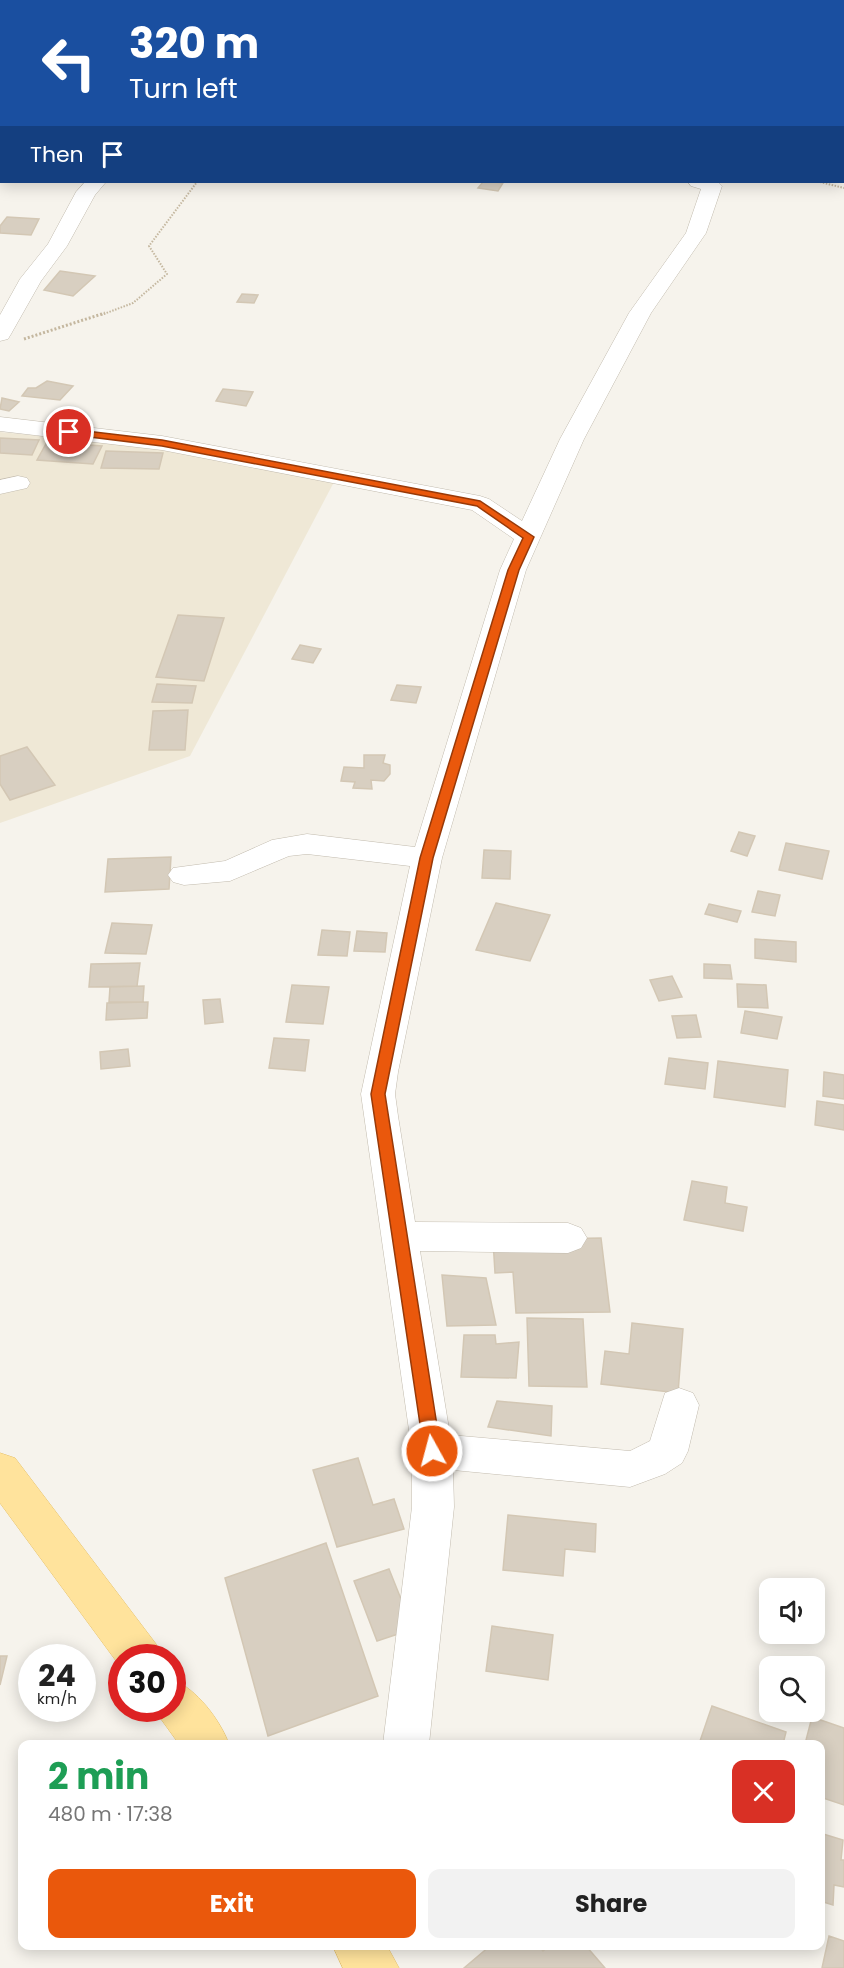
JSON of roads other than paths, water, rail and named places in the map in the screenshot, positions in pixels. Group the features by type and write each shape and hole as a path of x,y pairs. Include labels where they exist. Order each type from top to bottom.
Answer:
{"main road":[{"path":"0,1471 130,1644"},
{"path":"186,1718 203,1740"}],"street":[{"path":"0,334 31,279 57,246 86,192 95,183"},
{"path":"406,1740 433,1507 432,1451 378,1094 427,858 513,570 572,439 640,313 696,233 712,186 702,183"},
{"path":"0,424 162,443 480,504 528,537"},
{"path":"184,875 230,871 283,847 307,843 427,858"},
{"path":"400,1236 568,1238"},
{"path":"432,1451 630,1469 651,1462 668,1451 679,1405"}]}
